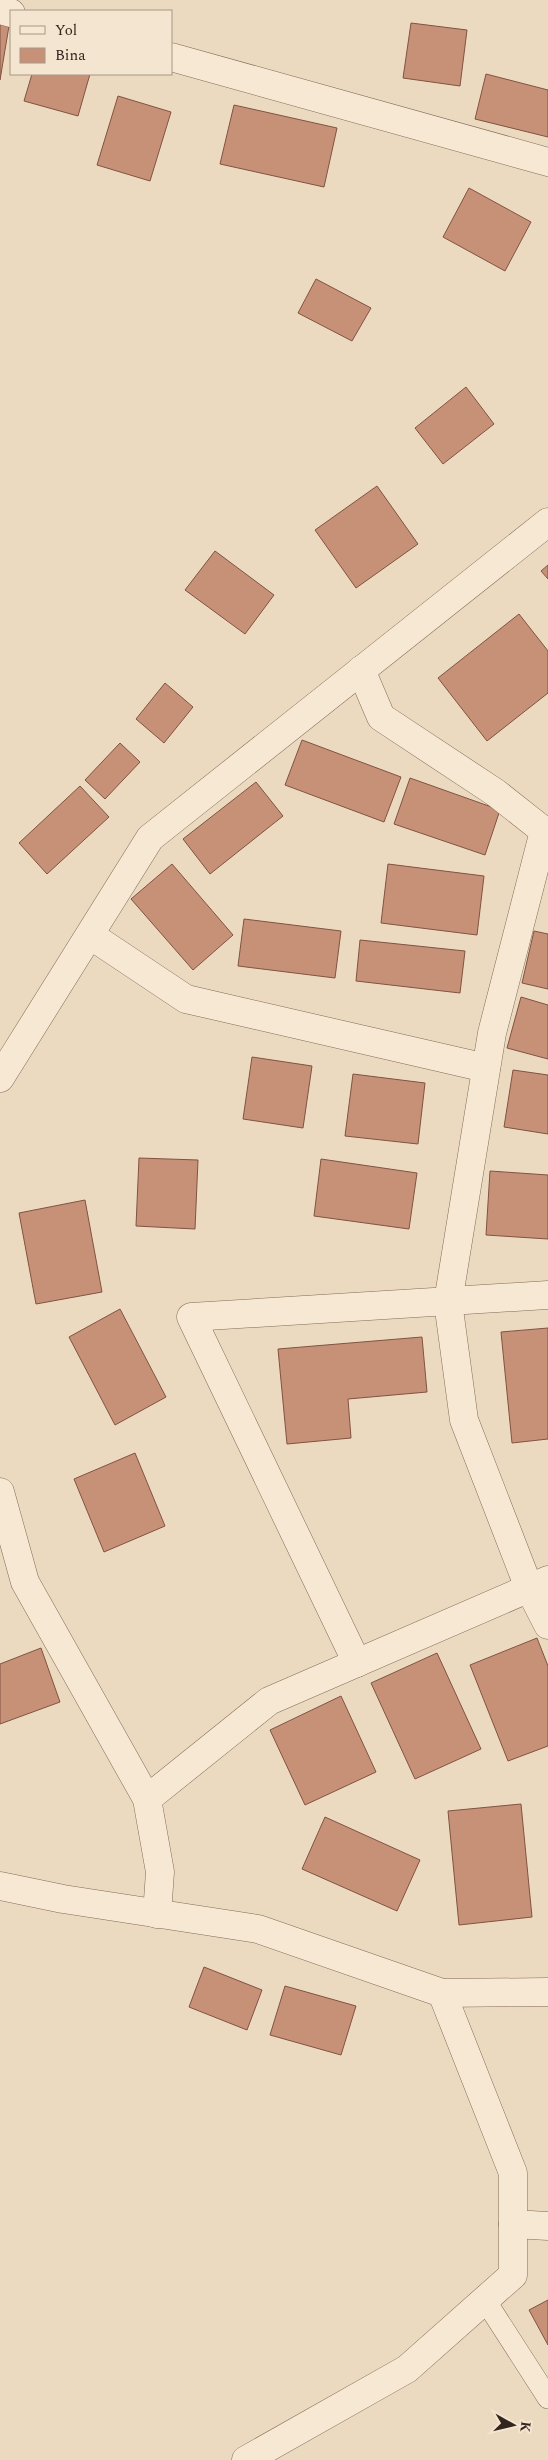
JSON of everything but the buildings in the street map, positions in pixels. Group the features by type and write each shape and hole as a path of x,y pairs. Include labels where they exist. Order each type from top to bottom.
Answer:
{"street":[{"path":"172,57 548,162"},
{"path":"0,1078 150,838 548,522"},
{"path":"361,670 381,717 496,793 546,832 492,1033 448,1302 464,1420 538,1584 548,1625"},
{"path":"90,934 186,999 486,1068"},
{"path":"357,1663 191,1317 548,1295"},
{"path":"0,1492 25,1582 147,1799 160,1872 157,1914"},
{"path":"147,1799 269,1701 538,1584"},
{"path":"0,1886 63,1899 258,1930 442,1993 548,1992"},
{"path":"246,2460 407,2369 513,2275 513,2173 442,1993"},
{"path":"513,2224 548,2226"}],"lane":[{"path":"485,2300 548,2398"}]}
